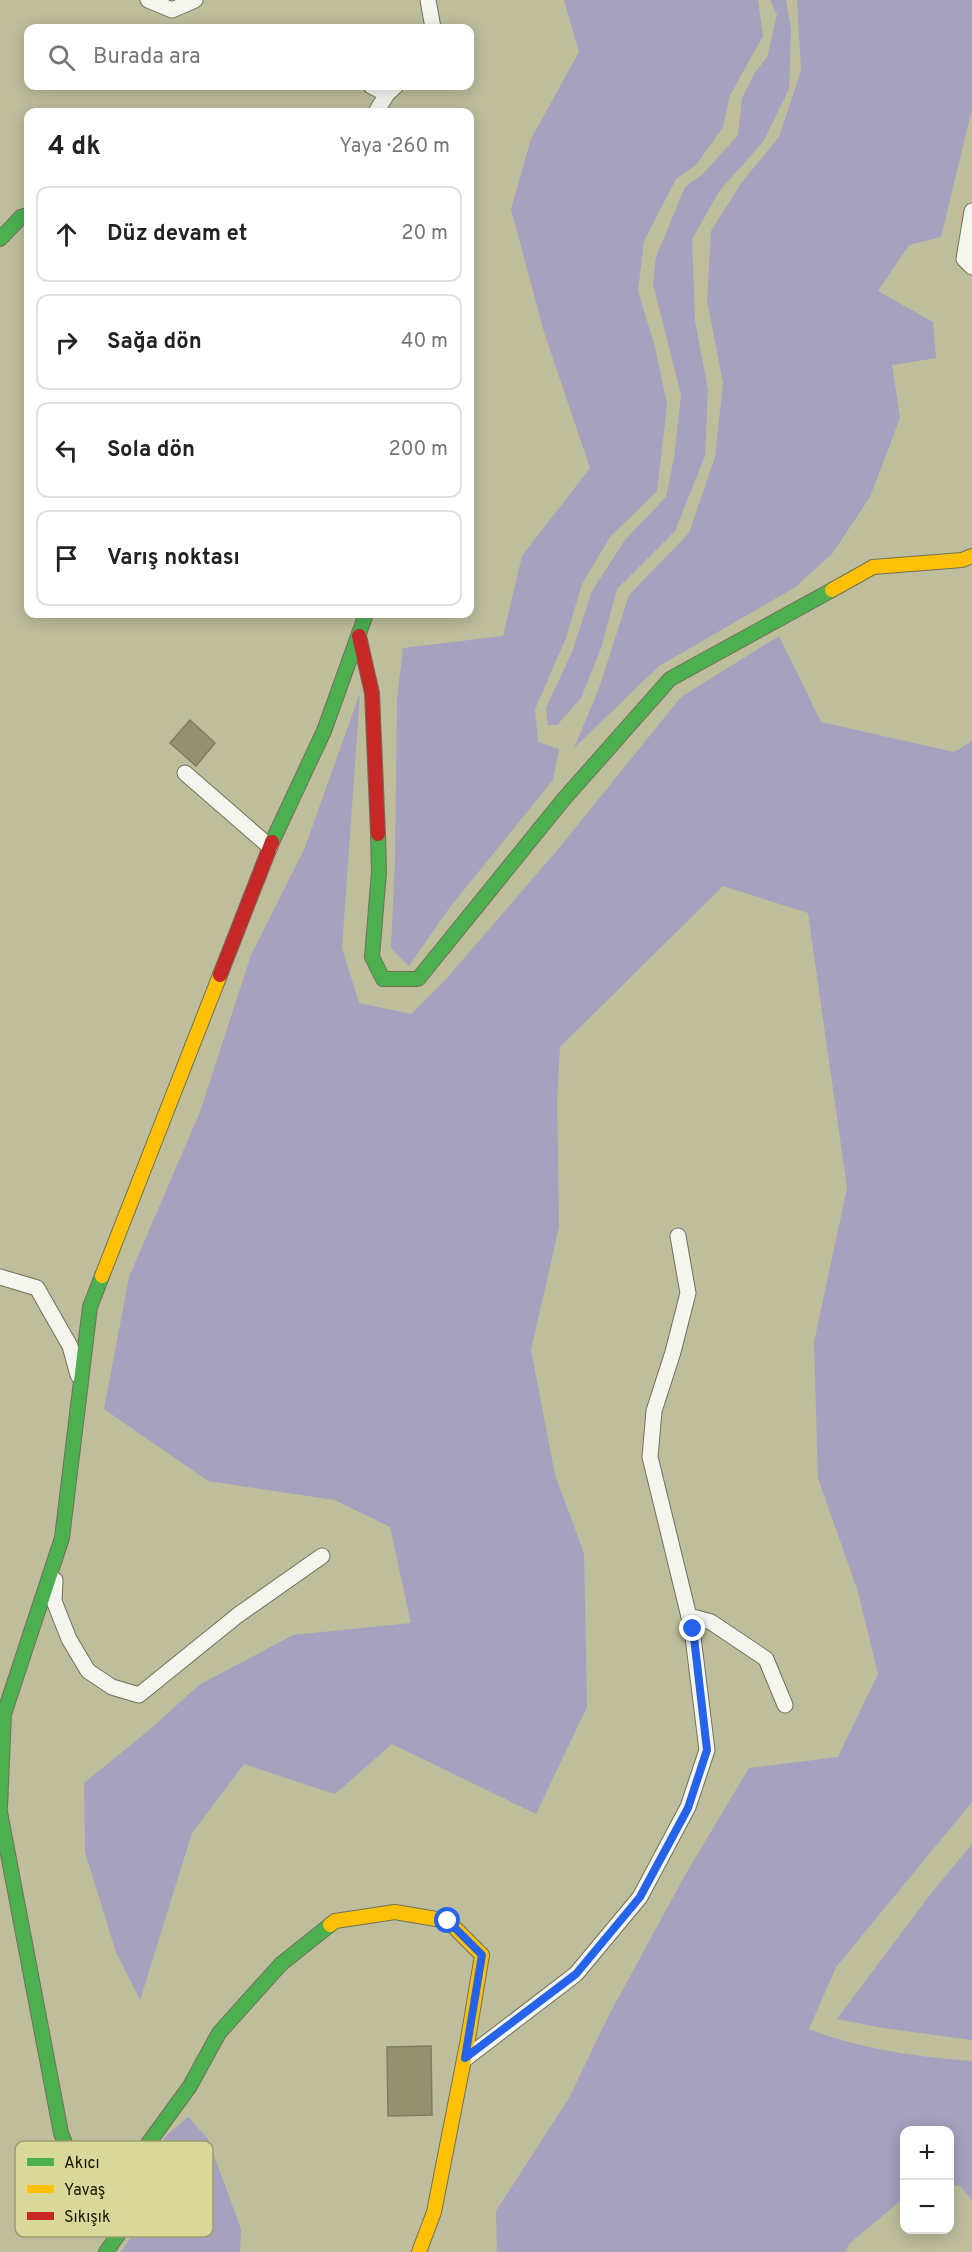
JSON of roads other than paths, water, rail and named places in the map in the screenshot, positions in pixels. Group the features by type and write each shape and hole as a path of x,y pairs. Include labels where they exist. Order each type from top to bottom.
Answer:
{"street":[{"path":"148,0 172,10 195,0"},
{"path":"428,0 432,24"},
{"path":"379,108 391,90"},
{"path":"972,211 964,259 972,267"},
{"path":"0,239 24,216"},
{"path":"359,636 372,693 378,836 379,872 372,957 383,979 418,979 563,800 670,679 873,567 962,560 972,556"},
{"path":"64,2141 0,1810 4,1714 62,1538 90,1307 270,846 324,731 365,618"},
{"path":"185,773 270,846"},
{"path":"465,2058 576,1974 640,1897 688,1808 707,1750 693,1629 650,1457 654,1411 673,1352 688,1293 678,1236"},
{"path":"0,1277 37,1288 70,1346 80,1384"},
{"path":"56,1556 54,1601 69,1639 88,1671 112,1687 139,1695 238,1615 322,1556"},
{"path":"689,1616 711,1622 766,1659 784,1705"},
{"path":"150,2141 190,2086 219,2033 281,1964 335,1921 395,1912 448,1921 482,1955 465,2058 434,2212 419,2252"},
{"path":"106,2252 116,2237"}]}
